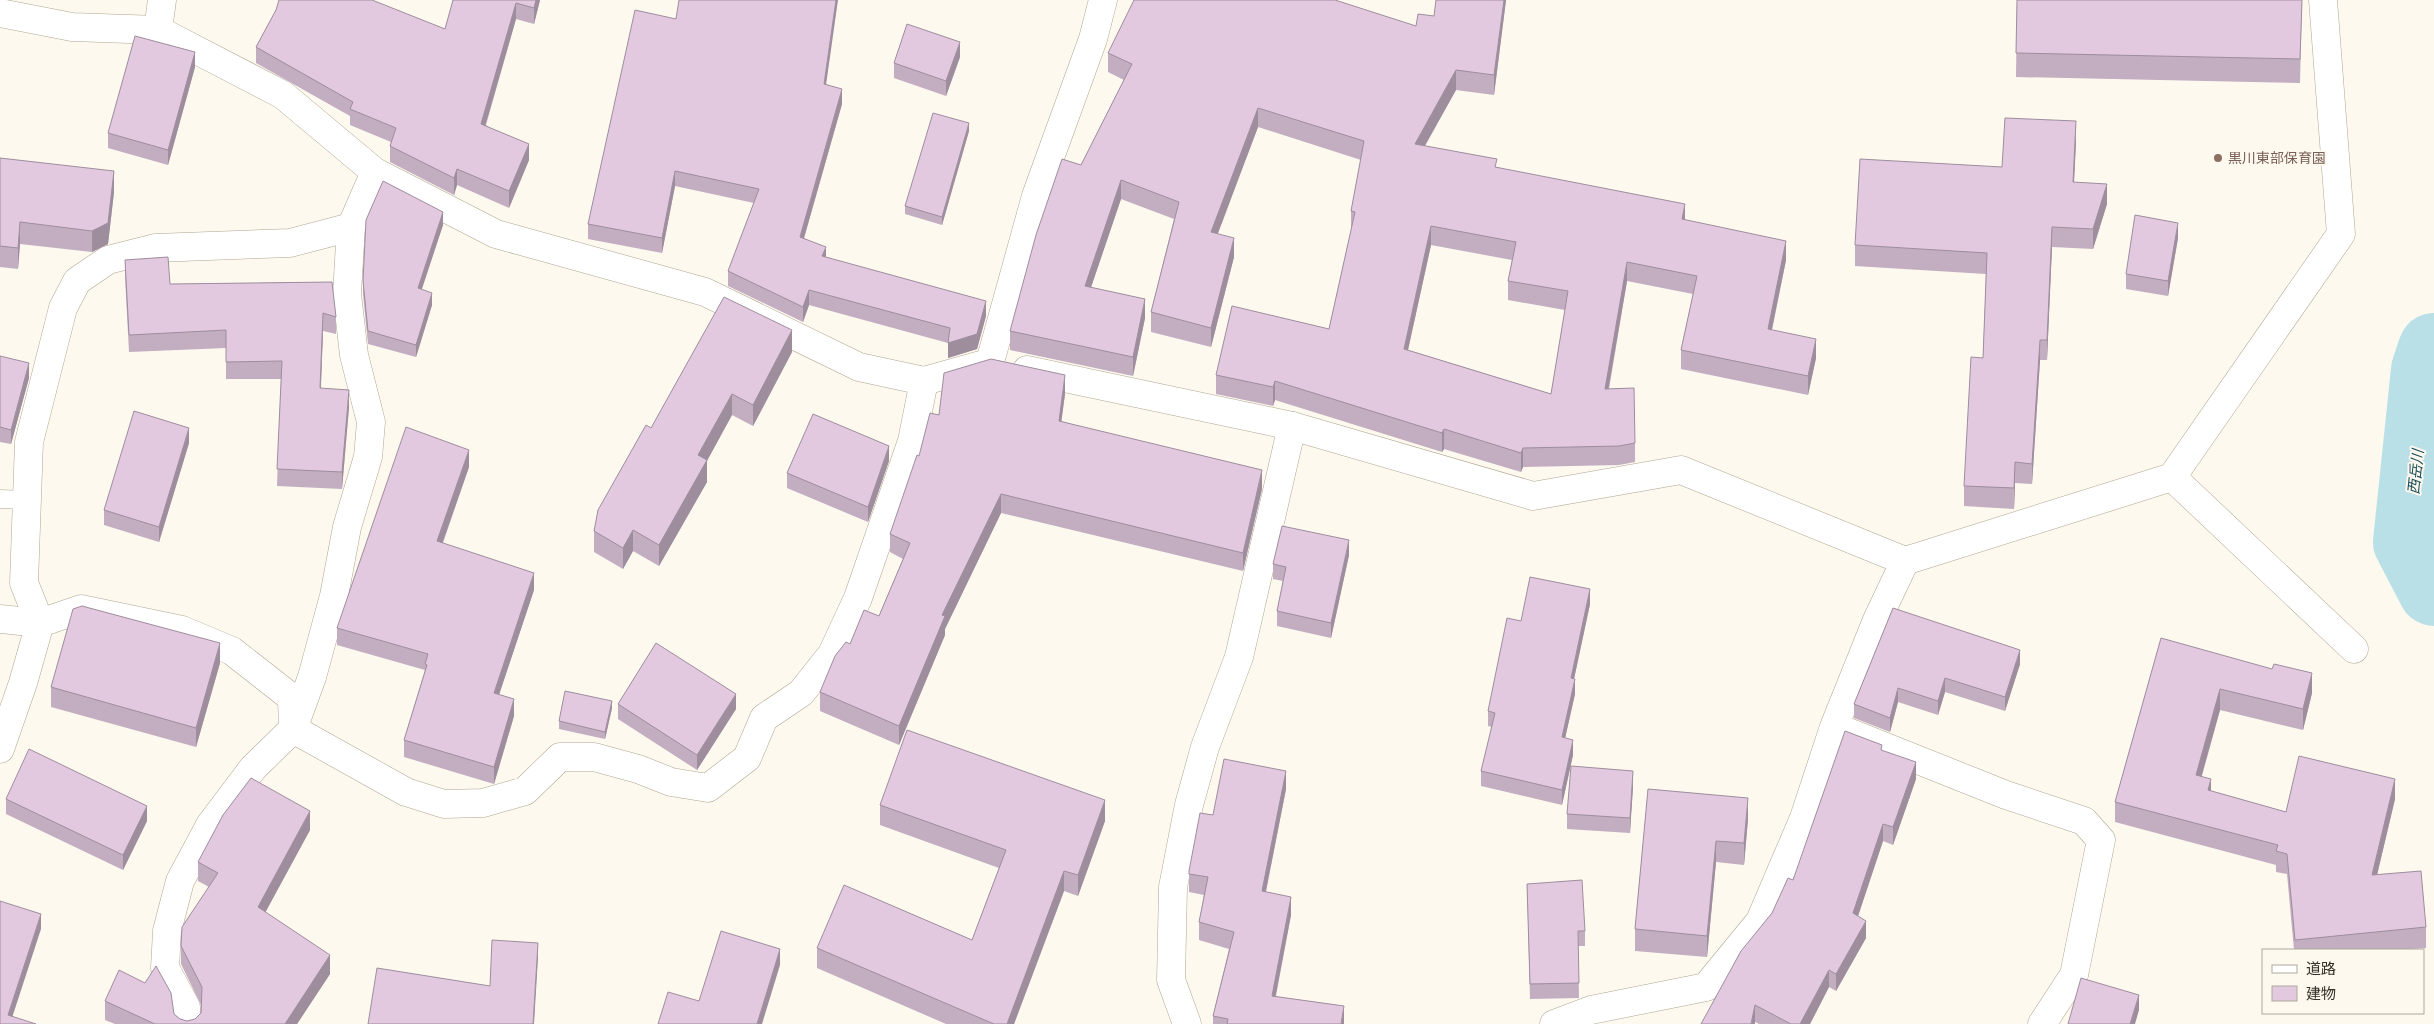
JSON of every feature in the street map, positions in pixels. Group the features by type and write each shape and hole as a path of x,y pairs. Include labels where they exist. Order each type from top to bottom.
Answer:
{"street":[{"path":"158,30 162,0"},
{"path":"990,362 1036,196 1093,39 1103,0"},
{"path":"0,13 72,26 158,30 282,95 375,172 496,234 705,292 859,367 924,381 990,362 1292,426 1533,496 1682,470 1905,560 2172,477 2340,234 2323,0"},
{"path":"187,1024 186,1007 165,968 167,931 180,881 215,818 253,768 293,729 312,677 334,596 346,527 368,456 371,422 354,356 347,294 351,227 375,172"},
{"path":"0,749 23,683 40,623 24,583 30,442 63,308 77,280 108,260 154,248 290,243 351,227"},
{"path":"293,729 406,792 444,804 483,803 525,791 560,757 594,757 638,769 671,782 708,788 748,758 764,718 801,693 832,654 858,598 912,441 924,381"},
{"path":"1187,1024 1171,980 1173,887 1189,805 1203,755 1239,657 1292,426"},
{"path":"2172,477 2354,649"},
{"path":"1554,1024 1590,1010 1706,987 1760,921 1804,818 1834,727 1877,620 1905,560"},
{"path":"0,619 40,623 82,609 182,630 232,651 292,698 293,729"},
{"path":"1834,727 2006,795 2084,821 2102,840 2074,975 2042,1024"}],"lane":[{"path":"0,499 27,500"}],"building":[{"path":"279,0 372,0 445,29 453,0 536,0 534,8 516,3 481,124 529,144 509,191 457,169 454,178 390,146 396,128 350,109 353,102 256,47 276,10"},
{"path":"679,0 836,0 824,84 842,89 800,237 826,247 822,256 986,301 977,334 948,343 950,328 809,290 803,307 728,271 759,189 675,171 662,238 588,224 635,10 676,19"},
{"path":"1134,0 1335,0 1416,26 1418,14 1434,16 1436,0 1504,0 1494,75 1456,70 1415,144 1497,159 1495,167 1685,204 1682,219 1786,241 1768,329 1816,339 1808,376 1681,350 1697,276 1627,262 1605,389 1634,388 1635,443 1619,446 1523,448 1521,453 1444,429 1442,433 1275,381 1273,387 1216,375 1232,306 1329,329 1355,212 1351,211 1364,141 1258,108 1211,232 1234,238 1211,328 1151,312 1179,202 1121,180 1085,286 1145,299 1133,357 1010,331 1036,235 1062,159 1081,165 1132,64 1108,53","holes":["1431,226 1516,242 1508,281 1568,291 1551,394 1404,349"]},
{"path":"2017,0 2302,0 2300,59 2016,53"},
{"path":"907,24 960,42 946,81 894,63"},
{"path":"135,36 195,52 168,150 108,133"},
{"path":"933,113 969,123 942,217 905,206"},
{"path":"2005,118 2076,121 2073,182 2107,184 2093,229 2052,227 2047,340 2040,340 2032,464 2015,462 2014,488 1964,486 1971,357 1983,358 1987,253 1855,245 1860,159 2002,167"},
{"path":"0,158 114,171 108,223 92,231 20,222 18,248 0,246"},
{"path":"383,181 443,212 418,288 432,293 416,345 368,331 363,281 366,220"},
{"path":"2135,215 2178,223 2168,281 2126,274"},
{"path":"168,257 170,284 332,282 336,317 323,313 320,388 349,390 342,472 277,469 282,361 226,362 226,330 129,335 125,260"},
{"path":"724,297 792,330 753,405 732,394 698,455 707,460 659,545 633,530 623,548 594,531 598,510 646,425 651,428"},
{"path":"0,356 29,363 11,430 0,427"},
{"path":"991,359 1065,375 1059,421 1262,470 1243,553 1001,494 942,615 945,616 899,726 820,692 835,656 846,642 850,644 864,610 879,616 910,543 890,534 917,455 919,456 930,413 939,415 944,373"},
{"path":"134,411 189,428 159,527 104,510"},
{"path":"813,414 889,446 868,507 787,473"},
{"path":"406,427 469,450 437,541 534,573 494,693 514,699 494,767 404,740 427,665 425,664 428,654 337,628"},
{"path":"1282,526 1349,540 1331,623 1277,611 1286,567 1273,564"},
{"path":"1530,577 1590,589 1571,678 1575,679 1562,737 1573,740 1562,790 1481,771 1495,713 1488,711 1507,618 1521,621"},
{"path":"82,606 220,643 196,728 51,687 73,609"},
{"path":"1893,608 2020,650 2005,697 1945,678 1938,701 1898,688 1890,718 1854,704"},
{"path":"2161,638 2272,669 2274,664 2312,673 2303,709 2220,689 2196,775 2211,779 2208,790 2286,812 2299,756 2395,779 2372,875 2421,871 2426,927 2295,940 2287,854 2276,851 2278,845 2115,802"},
{"path":"656,643 736,694 697,755 618,704"},
{"path":"565,691 612,701 605,732 559,721"},
{"path":"907,730 1105,800 1078,875 1064,871 1007,1024 994,1024 817,948 844,885 972,940 1006,850 880,805"},
{"path":"1845,731 1882,745 1881,750 1916,762 1893,827 1883,824 1853,913 1866,921 1836,974 1829,970 1800,1024 1791,1024 1755,1005 1751,1024 1701,1024 1741,951 1772,913 1788,878 1793,880"},
{"path":"29,749 147,806 123,855 6,799"},
{"path":"1224,759 1286,771 1262,891 1291,897 1272,996 1344,1006 1341,1024 1227,1024 1228,1019 1213,1016 1234,932 1199,922 1208,877 1189,874 1189,871 1200,813 1213,815"},
{"path":"1571,766 1633,771 1630,818 1567,814"},
{"path":"251,778 310,811 258,907 330,955 285,1024 155,1024 105,1001 119,970 145,983 156,966 171,993 174,1014 180,1019 187,1021 195,1019 201,1013 202,987 181,946 182,927 218,873 198,862 223,815"},
{"path":"1648,789 1748,798 1744,843 1716,841 1707,936 1635,929"},
{"path":"1582,880 1585,931 1578,931 1579,983 1530,984 1527,884"},
{"path":"0,901 41,914 8,1015 36,1024 0,1024"},
{"path":"721,931 780,949 757,1024 658,1024 668,992 699,1001"},
{"path":"492,940 538,943 533,1024 368,1024 377,968 490,986"},
{"path":"2081,978 2139,995 2130,1024 2068,1024"}],"waterway":[{"name":"西岳川","path":"2434,349 2427,370 2409,542 2434,590"}],"place":[{"name":"黒川東部保育園","path":"2218,158"}]}
